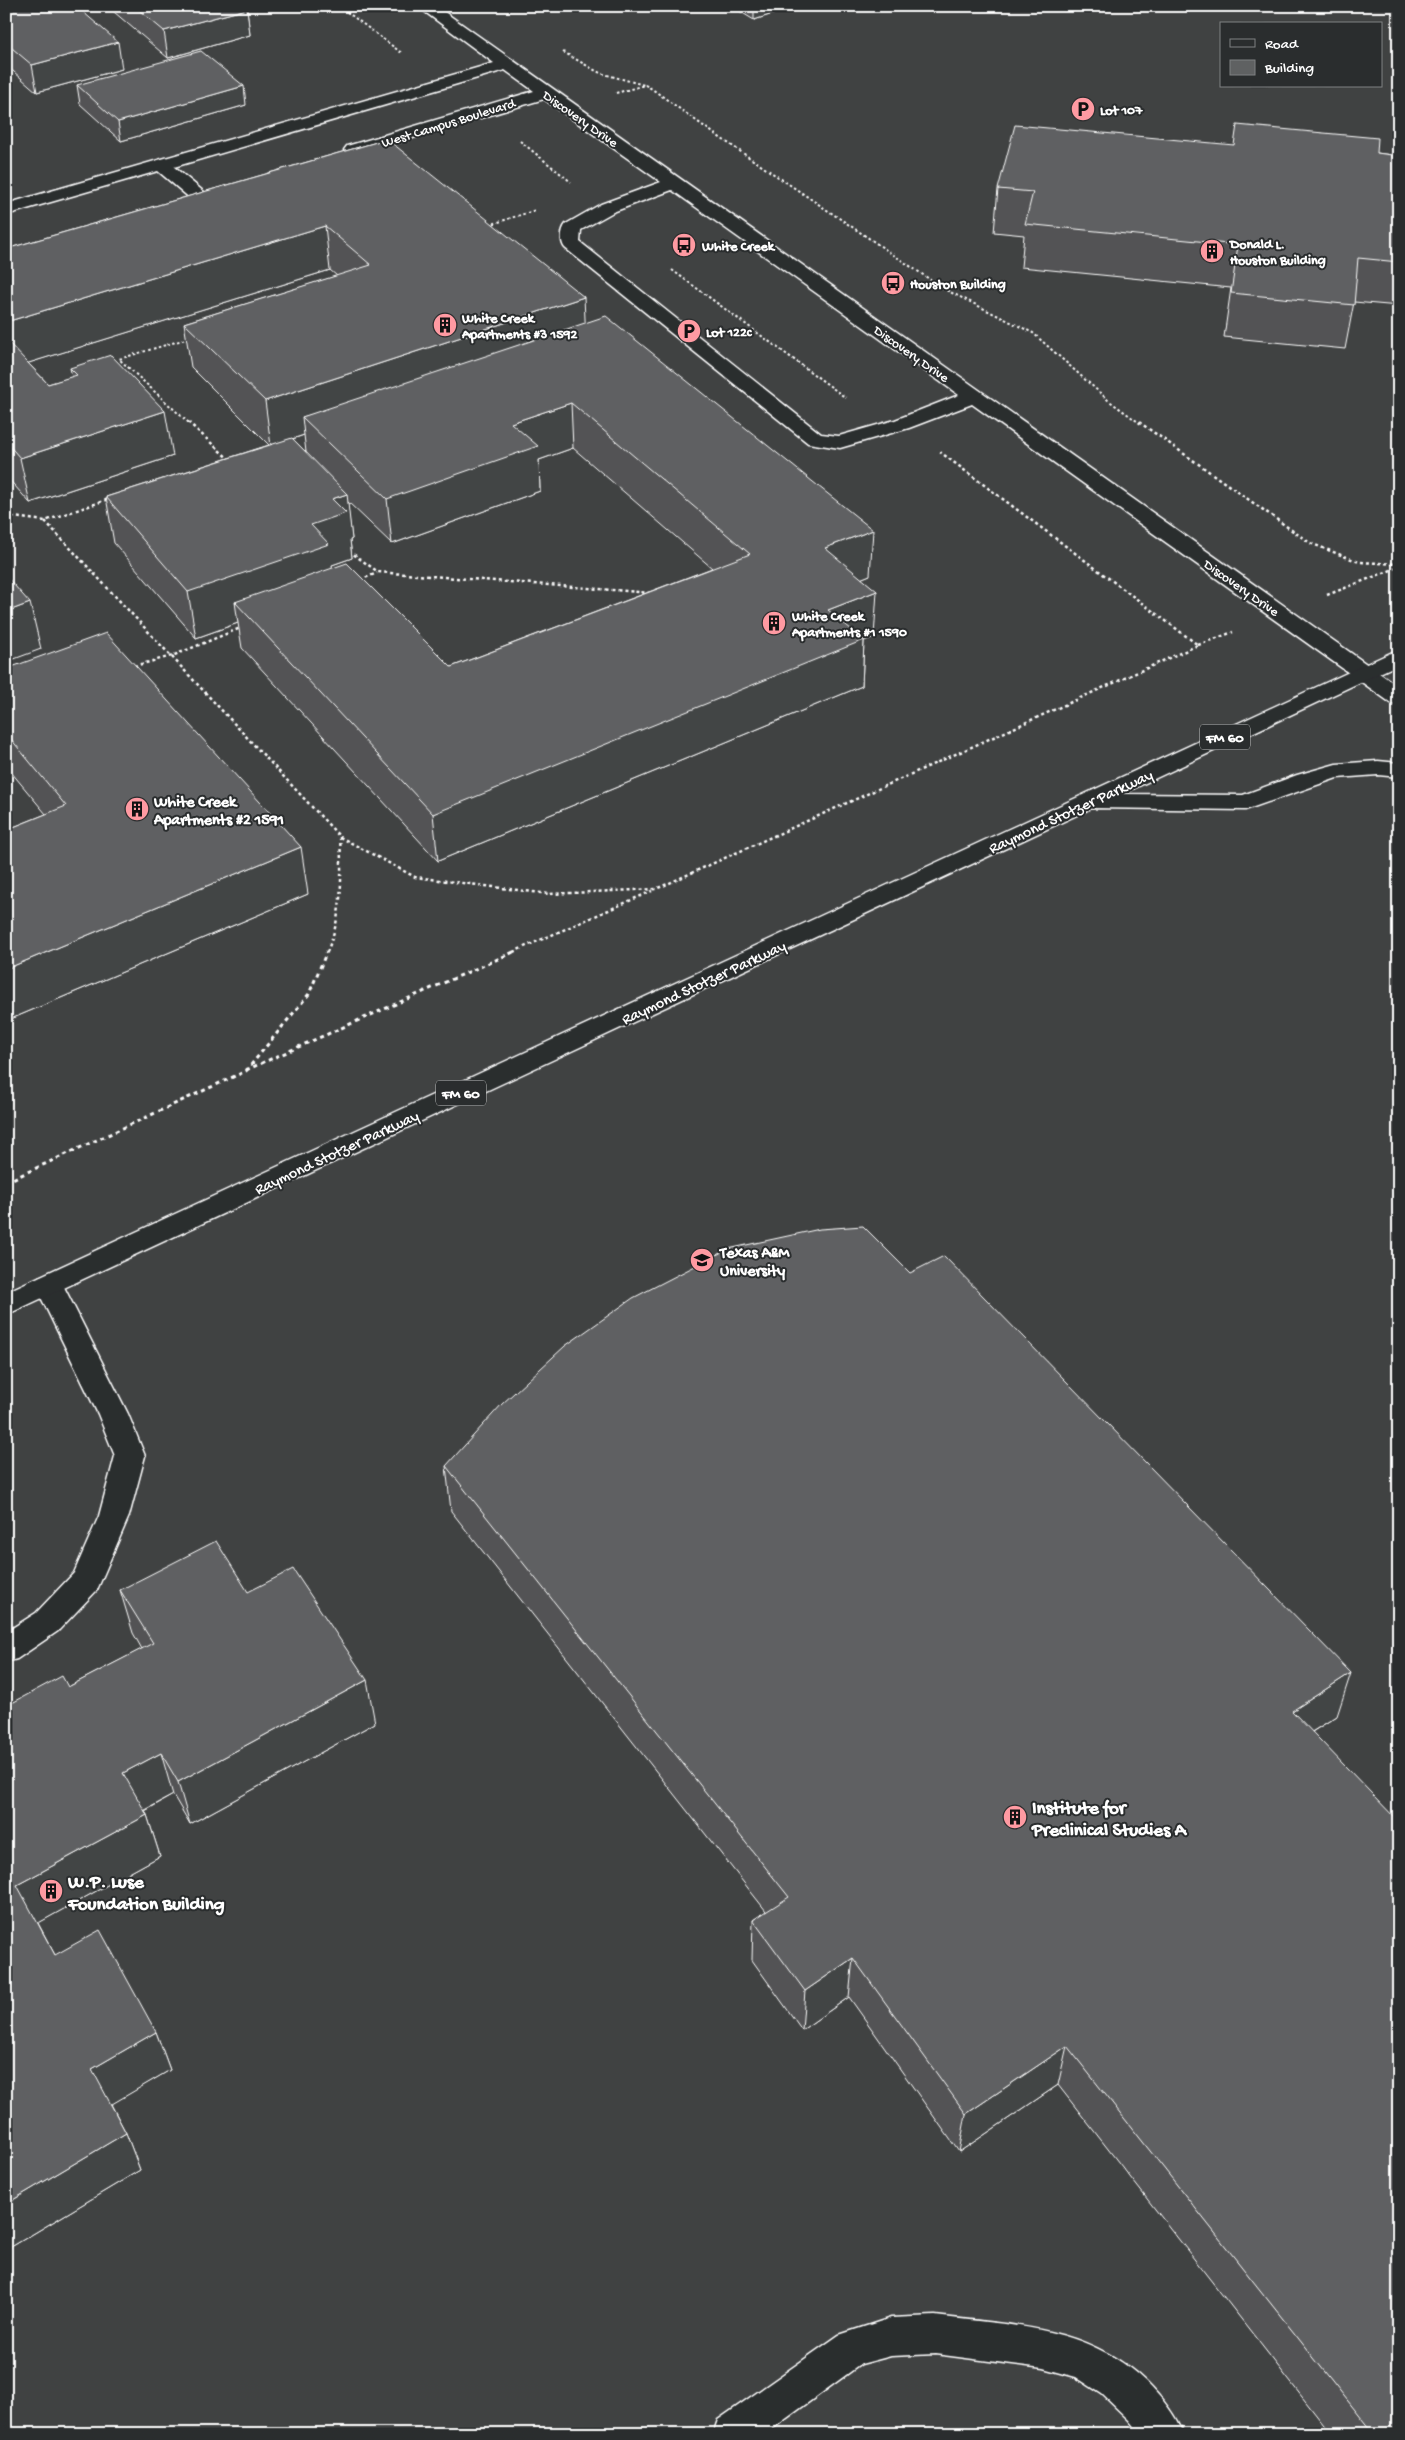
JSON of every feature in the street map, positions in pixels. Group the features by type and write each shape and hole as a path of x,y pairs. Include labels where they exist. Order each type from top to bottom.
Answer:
{"street":[{"name":"Discovery Drive","path":"426,6 545,93 1399,698"},
{"path":"6,210 506,65"},
{"name":"West Campus Boulevard","path":"340,154 545,93"},
{"path":"161,165 198,196"},
{"path":"673,183 606,208 572,228 571,244 815,439 840,442 902,424 973,396"},
{"path":"179,202 216,190"},
{"name":"Raymond Stotzer Parkway","path":"6,1304 1399,656"},
{"path":"1088,801 1245,803 1305,780 1336,772 1378,768 1399,770"},
{"path":"6,1649 46,1622 86,1582 114,1516 130,1456 113,1414 49,1285"},
{"path":"732,2434 852,2348 891,2337 935,2335 1043,2349 1084,2360 1116,2380 1143,2406 1164,2434"}],"path":[{"path":"339,6 403,54"},
{"path":"556,47 600,73 645,85 944,289 1032,333 1108,400 1310,543 1359,562 1399,564"},
{"path":"616,93 645,85"},
{"path":"518,139 606,208"},
{"path":"492,232 484,226 586,194"},
{"path":"6,1182 246,1070 1198,646 880,408 843,397 672,270"},
{"path":"194,336 119,359 229,460 237,465"},
{"path":"220,462 238,456"},
{"path":"6,516 45,521 109,499"},
{"path":"45,521 340,836 415,877 549,894 656,889"},
{"path":"346,549 378,572"},
{"path":"360,580 378,572 661,593"},
{"path":"126,668 172,656 243,627"},
{"path":"246,1070 309,994 336,930 342,889 340,836"}],"shaded area":[{"name":"Texas A&M University","path":"6,6 1399,6 1399,2434 6,2434"}],"building":[{"path":"6,6 76,6 118,42 32,65 6,43"},
{"path":"134,6 244,6 247,9 164,31"},
{"path":"201,51 244,86 118,122 77,85"},
{"name":"Donald L. Houston Building","path":"1015,125 1234,145 1237,125 1378,138 1377,153 1399,156 1399,262 1358,258 1354,305 1231,293 1238,245 1025,224 1033,192 998,189"},
{"path":"387,139 584,297 265,401 184,323 371,265 325,226 6,322 6,249"},
{"name":"White Creek Apartments #1 1590","path":"606,316 873,530 825,548 877,591 828,610 864,640 433,814 235,602 347,563 451,667 750,554 571,403 511,423 538,446 387,499 302,417"},
{"path":"6,340 48,384 77,375 70,368 111,355 165,411 20,458 6,442"},
{"path":"292,438 347,494 332,499 346,513 311,525 329,544 188,592 106,497"},
{"path":"6,576 30,603 6,612"},
{"name":"White Creek Apartments #2 1591","path":"106,633 301,847 6,969 6,830 66,806 6,733 6,669"},
{"name":"Institute for Preclinical Studies A","path":"863,1226 910,1273 944,1256 1351,1673 1292,1711 1399,1822 1399,2434 1374,2434 1067,2046 966,2114 853,1958 805,1991 753,1920 789,1897 446,1466 502,1404 565,1346 633,1298 728,1249 820,1229"},
{"name":"W.P. Luse Foundation Building","path":"216,1541 248,1592 293,1569 367,1680 178,1782 161,1753 123,1773 147,1815 17,1885 55,1955 100,1930 156,2032 92,2069 126,2133 6,2204 6,1692 12,1703 62,1676 68,1687 153,1643 120,1590"}],"place":[{"name":"Lot 107","path":"1083,109"},
{"name":"White Creek","path":"684,245"},
{"name":"Donald L. Houston Building","path":"1212,251"},
{"name":"Houston Building","path":"893,283"},
{"name":"White Creek Apartments #3 1592","path":"445,325"},
{"name":"Lot 122c","path":"689,331"},
{"name":"White Creek Apartments #1 1590","path":"774,623"},
{"name":"White Creek Apartments #2 1591","path":"137,809"},
{"name":"Texas A&M University","path":"702,1260"},
{"name":"Institute for Preclinical Studies A","path":"1015,1817"},
{"name":"W.P. Luse Foundation Building","path":"51,1891"}]}
